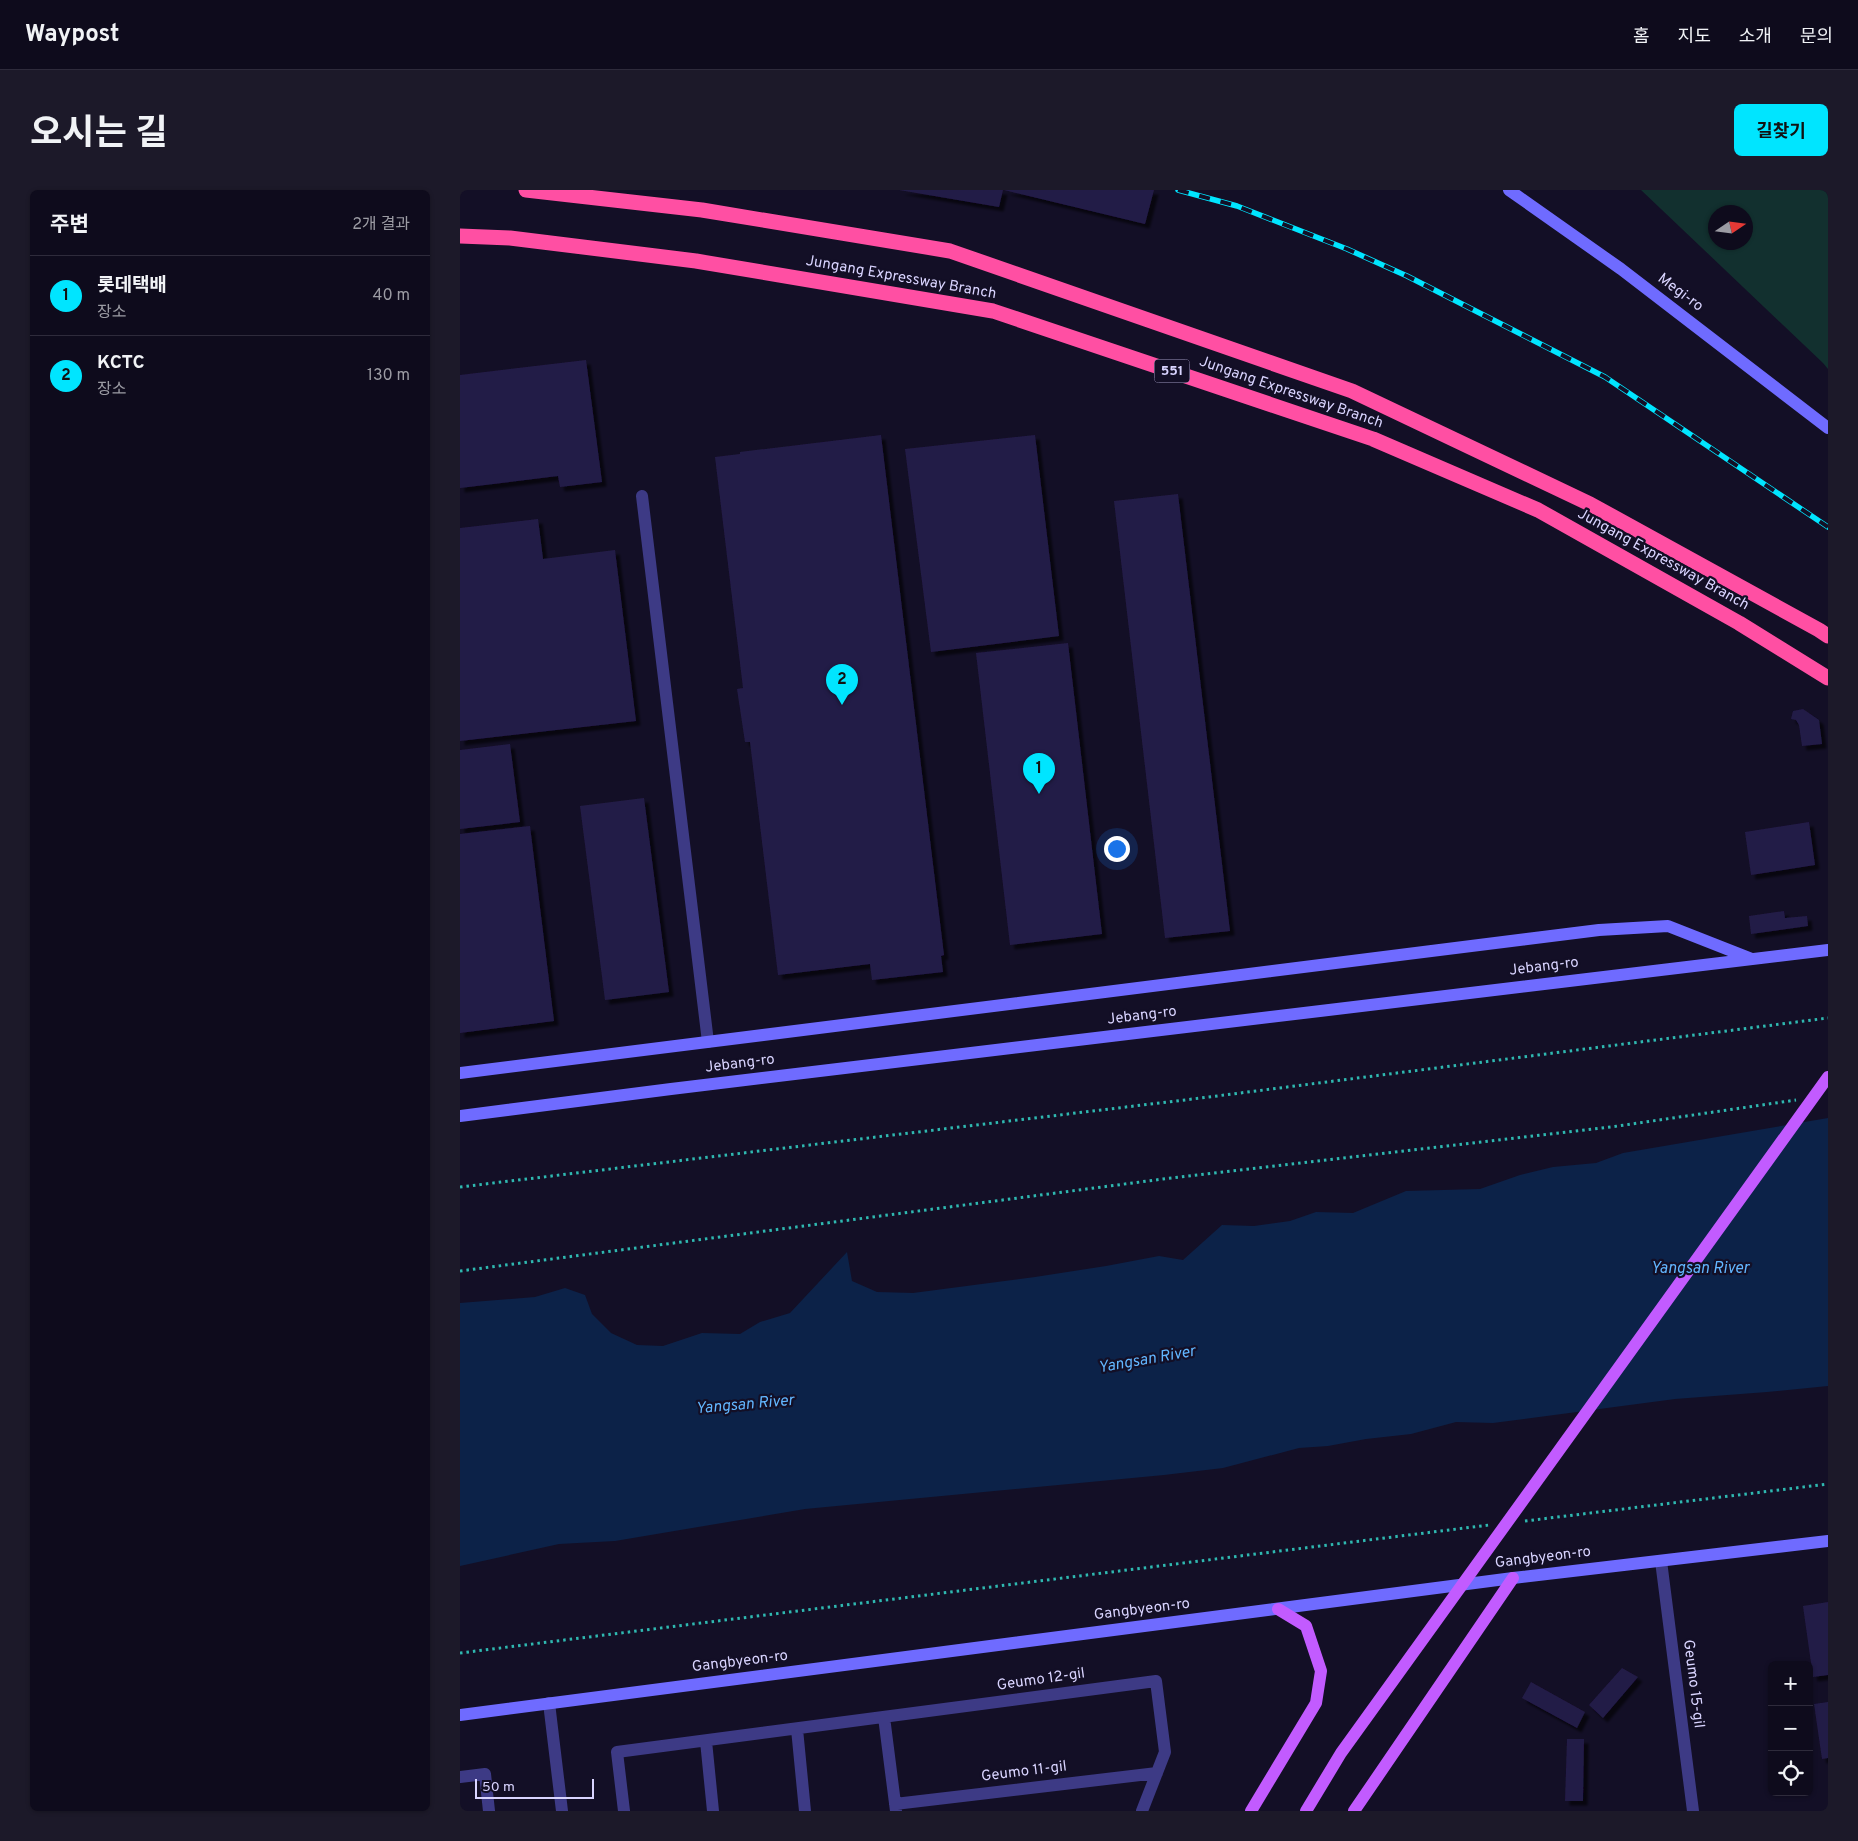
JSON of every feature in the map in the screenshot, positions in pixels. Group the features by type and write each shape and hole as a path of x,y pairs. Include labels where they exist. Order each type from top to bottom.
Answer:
{"highway":[{"name":"Jungang Expressway Branch","path":"526,190 702,210 950,251 1352,391 1590,504 1828,636"},
{"name":"Jungang Expressway Branch","path":"460,236 510,238 696,261 993,311 1374,439 1538,510 1739,623 1828,678"}],"main road":[{"path":"1306,1811 1341,1753 1828,1076"},
{"path":"1354,1811 1513,1578"},
{"path":"1250,1811 1316,1703 1321,1672 1306,1626 1278,1609"}],"street":[{"name":"Megi-ro","path":"1508,190 1621,269 1828,428"},
{"path":"642,496 708,1042"},
{"path":"460,1074 1599,930 1668,926 1754,960"},
{"name":"Jebang-ro","path":"460,1116 1828,950"},
{"name":"Gangbyeon-ro","path":"460,1715 1513,1578 1828,1542"},
{"name":"Geumo 15-gil","path":"1661,1561 1693,1811"},
{"name":"Geumo 12-gil","path":"624,1811 617,1752 1156,1681 1165,1752 1142,1811"},
{"path":"549,1703 562,1811"},
{"name":"Geumo 11-gil","path":"884,1717 896,1808 1157,1773"},
{"path":"797,1729 805,1811"},
{"path":"706,1741 713,1811"},
{"path":"460,1777 485,1774 490,1811"}],"path":[{"path":"460,1187 1191,1099 1828,1018"},
{"path":"460,1271 1173,1178 1611,1127 1798,1100"},
{"path":"1523,1521 1828,1484"},
{"path":"460,1653 1494,1525"}],"green space":[{"path":"1641,190 1828,190 1828,369 1823,363"}],"water":[{"name":"Yangsan River","path":"1828,1118 1828,1386 1675,1399 1493,1423 1456,1422 1411,1434 1328,1446 1299,1448 1223,1468 805,1509 615,1541 559,1544 460,1566 460,1303 535,1297 565,1288 585,1295 592,1314 611,1333 637,1345 663,1346 702,1333 740,1334 760,1322 790,1313 847,1252 852,1281 877,1292 913,1293 1035,1277 1159,1256 1183,1260 1222,1225 1254,1226 1290,1221 1316,1212 1353,1213 1406,1191 1480,1189 1520,1175 1553,1167 1596,1163 1623,1153"}],"building":[{"path":"899,190 1003,190 999,207"},
{"path":"1004,190 1154,190 1145,224"},
{"path":"586,360 602,482 560,487 558,476 460,488 460,375"},
{"path":"881,435 944,955 941,956 943,972 872,980 870,964 778,975 750,742 745,742 737,689 743,688 715,457 740,454 740,452"},
{"path":"1035,435 1059,636 931,652 905,449"},
{"path":"1178,494 1230,931 1165,938 1114,501"},
{"path":"538,519 543,559 615,550 636,721 460,741 460,528"},
{"path":"1068,643 1102,934 1010,945 976,653"},
{"path":"1803,709 1819,720 1822,744 1802,746 1799,725 1796,720 1791,719 1793,711"},
{"path":"510,744 520,822 460,829 460,750"},
{"path":"644,798 669,992 605,1000 580,806"},
{"path":"1809,822 1815,865 1751,875 1745,832"},
{"path":"530,826 554,1021 460,1033 460,834"},
{"path":"1784,911 1785,918 1807,916 1808,926 1751,934 1749,916"},
{"path":"1828,1602 1828,1675 1813,1677 1813,1661 1811,1661 1803,1606"},
{"path":"1622,1668 1638,1677 1603,1718 1589,1705"},
{"path":"1531,1682 1585,1712 1577,1728 1522,1698"},
{"path":"1828,1702 1828,1758 1822,1759 1814,1704"},
{"path":"1567,1739 1584,1739 1583,1801 1565,1801"}],"railway":[{"path":"1178,190 1237,206 1347,249 1407,276 1605,377 1828,527"}],"place":[{"name":"KCTC","path":"842,705"},
{"name":"롯데택배","path":"1039,794"}]}
